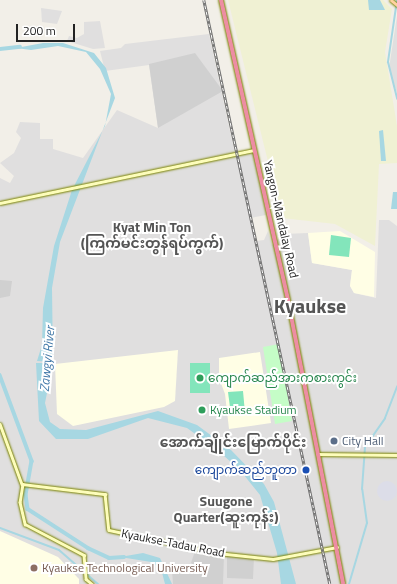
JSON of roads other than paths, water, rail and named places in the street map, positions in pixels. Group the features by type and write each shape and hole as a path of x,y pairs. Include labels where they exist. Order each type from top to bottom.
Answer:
{"highway":[{"name":"Yangon-Mandalay Road","path":"221,0 255,150 338,547 343,584"}],"main road":[{"path":"391,0 397,5"}],"street":[{"path":"0,202 255,150"},
{"path":"0,424 22,484 20,502 25,524 84,555 88,575 92,584"},
{"path":"318,454 397,455"},
{"name":"Kyaukse-Tadau Road","path":"22,484 105,494 109,506 107,527 114,531 217,553 274,559 338,547"}],"water":[{"path":"368,0 380,0 385,10 369,10"},
{"path":"43,43 63,43 94,53 106,68 115,98 106,122 111,94 100,69 86,52 58,46 31,50 16,48"},
{"path":"383,130 386,161 381,161 379,131"},
{"path":"102,131 60,242 52,288 53,362 37,361 42,345 43,308 54,246 72,190"},
{"path":"393,192 397,192 397,209 391,209"},
{"path":"36,363 53,363 45,403 50,422 60,429 86,430 158,411 197,425 231,450 264,484 274,502 296,584 281,584 277,553 260,495 239,469 216,449 187,428 148,418 88,439 56,439 39,421"},
{"path":"143,553 160,558 172,584 165,584 161,569 151,562 120,557"}],"waterway":[{"path":"397,0 388,62 397,99"},
{"name":"Zawgyi River","path":"0,49 20,47"},
{"path":"0,375 32,461 26,495 28,509 88,548 109,558 124,557"},
{"path":"349,584 367,523 362,489 365,447 385,418 397,386"},
{"path":"0,528 59,550 98,584"}],"railway":[{"path":"204,0 330,584"}],"place":[{"name":"ကျောက်ဆည်အားကစားကွင်း","path":"200,378"},
{"name":"Kyaukse Stadium","path":"202,410"},
{"name":"City Hall","path":"334,441"},
{"name":"ကျောက်ဆည်ဘူတာ","path":"306,470"},
{"name":"Kyaukse Technological University","path":"34,568"}],"district":[{"name":"Kyat Min Ton (ကြက်မင်းတွန်ရပ်ကွက်)","path":"152,236"},
{"name":"Kyaukse","path":"310,305"},
{"name":"အောက်ချိုင်းမြောက်ပိုင်း","path":"233,442"},
{"name":"Suugone Quarter(ဆူးကုန်း)","path":"226,510"}]}
